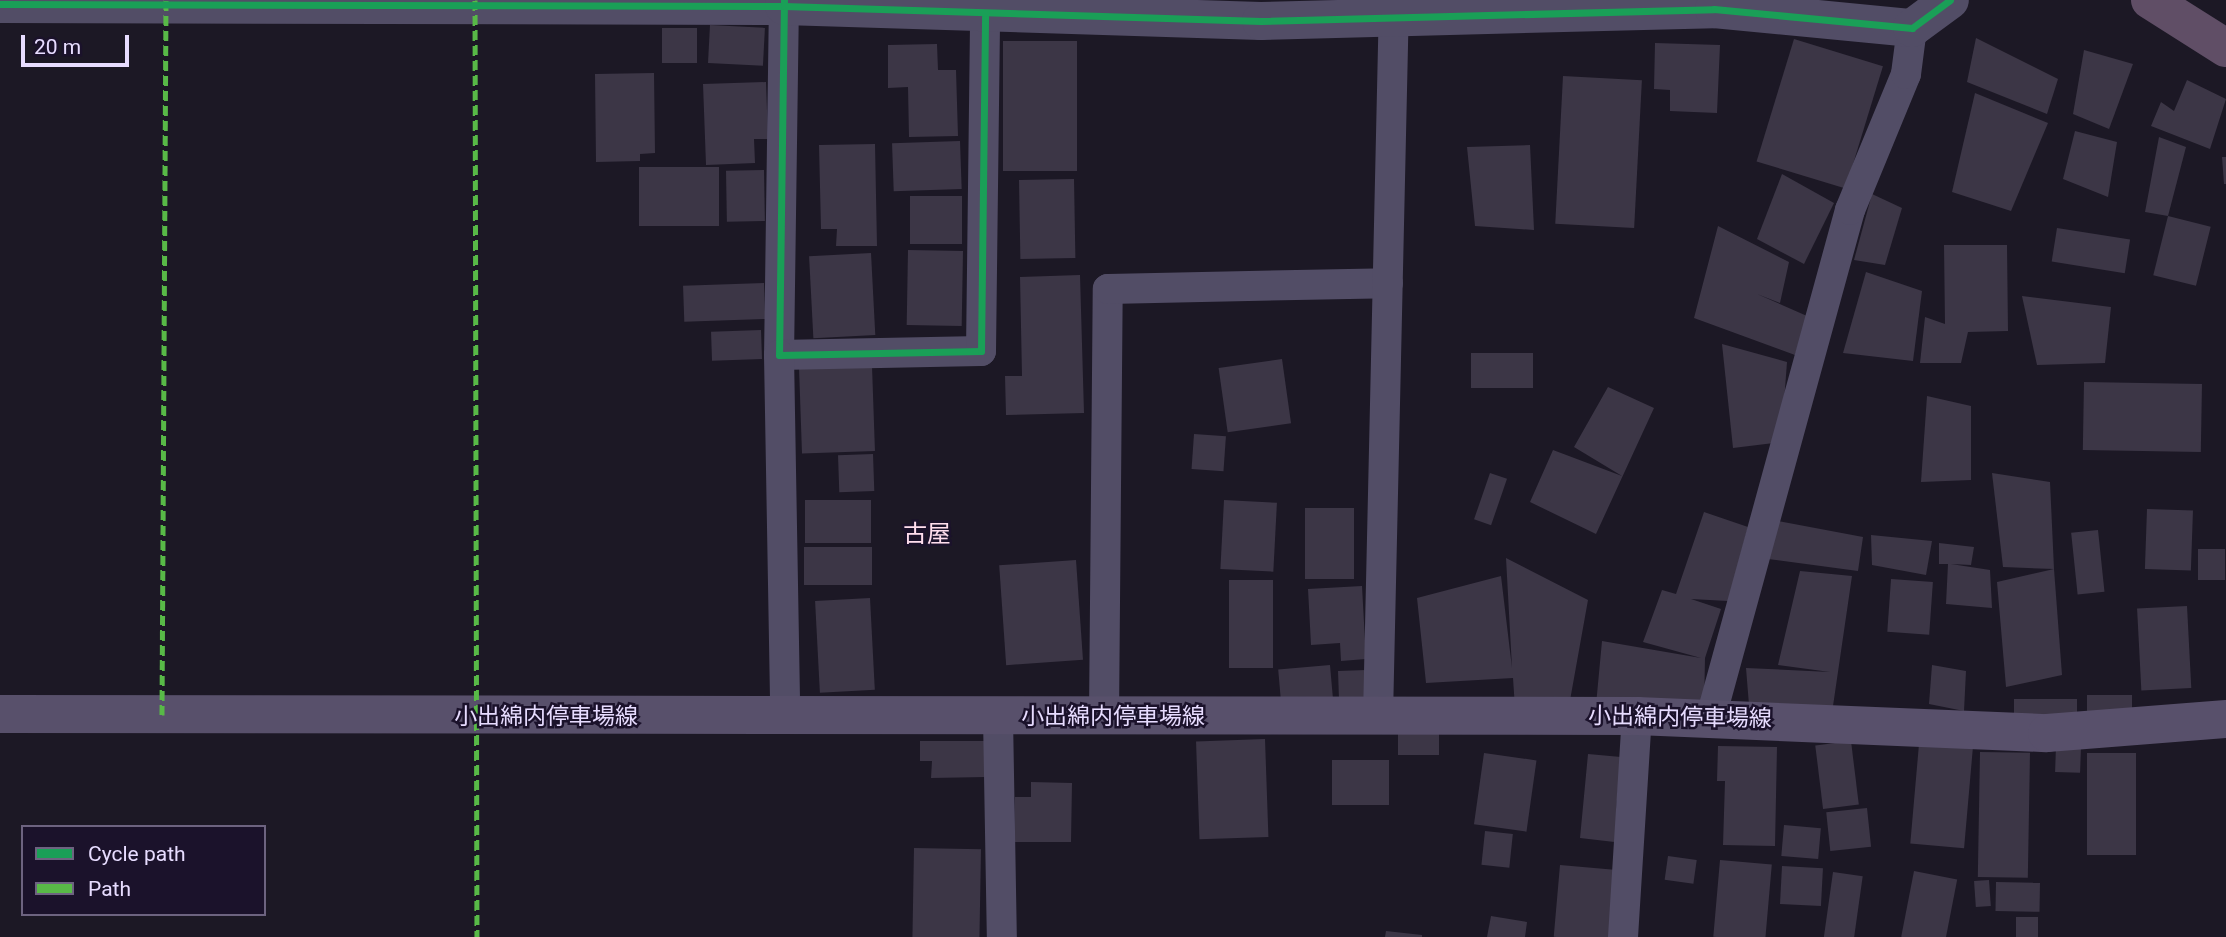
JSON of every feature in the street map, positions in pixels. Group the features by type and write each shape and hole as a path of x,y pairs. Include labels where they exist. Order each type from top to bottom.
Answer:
{"highway":[{"path":"2150,0 2226,48"}],"main road":[{"name":"小出綿内停車場線","path":"0,714 1637,716 2047,733 2226,719"}],"street":[{"path":"0,4 784,3 985,15 1394,9 1714,9 1912,28 1950,0"},
{"path":"784,3 779,355 785,714"},
{"path":"1378,716 1394,9"},
{"path":"779,355 981,351 985,15"},
{"path":"1711,718 1850,210 1906,74 1912,28"},
{"path":"1104,717 1108,289 1388,283"},
{"path":"1623,937 1637,716"},
{"path":"998,717 1002,937"}],"building":[{"path":"710,25 765,28 763,66 708,63"},
{"path":"662,28 697,28 697,63 662,63"},
{"path":"1976,38 2058,79 2047,114 1967,82"},
{"path":"1794,39 1883,66 1846,189 1757,161"},
{"path":"1003,41 1077,41 1077,171 1003,171"},
{"path":"1655,43 1720,45 1717,113 1670,111 1670,90 1654,89"},
{"path":"937,44 938,70 956,70 958,136 909,137 908,87 888,88 888,45"},
{"path":"2084,50 2133,64 2109,129 2073,114"},
{"path":"654,73 655,153 640,154 640,161 596,162 595,74"},
{"path":"1563,76 1642,80 1634,228 1555,224"},
{"path":"2187,80 2226,99 2210,149 2151,126 2161,102 2174,111"},
{"path":"766,82 768,139 754,139 755,163 706,165 703,84"},
{"path":"1975,93 2048,123 2011,211 1952,192"},
{"path":"2075,131 2117,142 2108,197 2063,179"},
{"path":"2159,137 2186,147 2168,216 2145,212"},
{"path":"960,141 962,189 894,191 892,143"},
{"path":"875,144 877,246 836,246 837,229 821,229 819,145"},
{"path":"1530,145 1534,230 1475,226 1467,147"},
{"path":"2222,157 2226,157 2226,184 2224,184"},
{"path":"639,167 719,167 719,226 639,226"},
{"path":"764,170 765,221 727,222 726,171"},
{"path":"1782,174 1834,203 1804,264 1757,239"},
{"path":"1074,179 1075,258 1020,259 1019,180"},
{"path":"1872,194 1902,208 1885,265 1854,260"},
{"path":"910,196 962,196 962,244 910,244"},
{"path":"2168,216 2211,227 2196,286 2153,275"},
{"path":"1718,226 1789,262 1780,303 1757,294 1807,316 1795,355 1694,318"},
{"path":"2057,228 2130,240 2125,273 2052,262"},
{"path":"1944,245 2007,245 2008,331 1968,332 1961,363 1920,363 1925,317 1945,324"},
{"path":"908,250 963,251 962,326 907,325"},
{"path":"871,253 875,335 813,338 809,256"},
{"path":"1866,272 1922,291 1913,361 1843,353"},
{"path":"1080,275 1084,413 1006,415 1005,376 1022,376 1020,277"},
{"path":"764,283 765,319 684,322 683,286"},
{"path":"2022,296 2111,307 2105,363 2037,365"},
{"path":"761,330 762,359 712,361 711,332"},
{"path":"1722,344 1787,362 1781,442 1733,448"},
{"path":"1471,353 1533,353 1533,388 1471,388"},
{"path":"1282,359 1291,423 1228,432 1219,368"},
{"path":"872,366 875,451 802,453 799,369"},
{"path":"2084,382 2202,384 2201,452 2083,450"},
{"path":"1608,387 1654,408 1596,534 1530,502 1553,450 1622,476 1574,447"},
{"path":"1927,396 1971,406 1971,480 1921,482"},
{"path":"1194,434 1226,436 1223,471 1192,469"},
{"path":"873,454 874,491 839,492 838,455"},
{"path":"1490,473 1507,479 1491,525 1474,519"},
{"path":"1992,473 2050,482 2054,569 2003,567"},
{"path":"805,500 871,500 871,543 805,543"},
{"path":"1224,500 1277,503 1273,572 1220,569"},
{"path":"1305,508 1354,508 1354,579 1305,579"},
{"path":"2147,509 2193,511 2191,571 2145,569"},
{"path":"1704,512 1748,527 1728,601 1691,599 1721,609 1705,658 1704,709 1596,705 1602,641 1701,658 1643,642 1662,590 1676,594"},
{"path":"1778,521 1863,537 1858,571 1768,559"},
{"path":"2098,530 2104,592 2078,594 2071,533"},
{"path":"1871,535 1932,541 1926,575 1872,565"},
{"path":"1939,543 1974,547 1971,565 1951,564 1990,570 1992,608 1946,604 1948,564 1939,564"},
{"path":"804,547 872,547 872,585 804,585"},
{"path":"2198,549 2225,549 2225,580 2198,580"},
{"path":"1506,558 1588,600 1569,706 1515,708 1513,678 1426,683 1417,598 1501,576 1512,668"},
{"path":"1076,560 1083,660 1006,665 999,565"},
{"path":"2054,569 2062,675 2006,687 1997,582"},
{"path":"1800,571 1852,576 1833,706 1749,705 1746,668 1830,672 1778,665"},
{"path":"1891,579 1933,582 1929,635 1887,632"},
{"path":"1229,580 1273,580 1273,668 1229,668"},
{"path":"1362,586 1366,659 1341,661 1340,643 1311,645 1308,589"},
{"path":"870,598 875,690 820,693 815,601"},
{"path":"2187,606 2191,688 2141,691 2137,609"},
{"path":"1330,665 1333,698 1281,702 1278,670"},
{"path":"1932,665 1966,671 1964,711 1929,704"},
{"path":"1366,670 1367,703 1339,704 1338,671"},
{"path":"2087,695 2132,695 2132,725 2087,725"},
{"path":"2014,699 2077,699 2077,724 2014,724"},
{"path":"1398,727 1439,727 1439,755 1398,755"},
{"path":"1265,739 1268,837 1199,839 1196,741"},
{"path":"920,741 986,741 986,777 931,778 932,761 920,761"},
{"path":"1851,741 1859,805 1823,809 1815,745"},
{"path":"1919,744 1973,749 1964,848 1910,844"},
{"path":"1718,746 1777,747 1775,846 1723,845 1725,781 1717,781"},
{"path":"2056,746 2081,747 2080,773 2055,772"},
{"path":"1980,752 2030,753 2028,878 1978,877"},
{"path":"1484,753 1536,760 1526,832 1474,824"},
{"path":"2087,753 2136,753 2136,855 2087,855"},
{"path":"1588,754 1621,757 1616,810 1626,810 1623,843 1580,838"},
{"path":"1332,760 1389,760 1389,805 1332,805"},
{"path":"1031,782 1072,783 1071,842 1014,842 1015,797 1031,797"},
{"path":"1867,808 1871,847 1830,851 1826,812"},
{"path":"1784,825 1821,828 1818,859 1781,856"},
{"path":"1485,831 1513,834 1509,868 1481,865"},
{"path":"914,848 981,849 979,937 912,937"},
{"path":"1668,856 1697,860 1693,884 1665,880"},
{"path":"1720,860 1772,865 1765,937 1713,937"},
{"path":"1560,865 1620,870 1614,937 1554,937"},
{"path":"1782,866 1823,868 1821,906 1780,904"},
{"path":"1914,871 1957,879 1946,937 1901,937"},
{"path":"1833,872 1863,876 1854,937 1824,937"},
{"path":"1989,880 1991,906 1976,907 1974,881"},
{"path":"1996,882 2040,883 2039,912 1995,911"},
{"path":"1491,916 1527,922 1525,937 1487,937"},
{"path":"2016,917 2038,917 2038,937 2016,937"},
{"path":"1386,931 1422,935 1422,937 1385,937"}],"marked path":[{"path":"162,715 166,0"},
{"path":"475,0 477,937"}],"cycle path":[{"path":"784,0 779,355 981,351 985,15"},
{"path":"0,4 784,6 1261,21 1714,9 1912,28 1950,0"}],"district":[{"name":"古屋","path":"927,535"}]}
